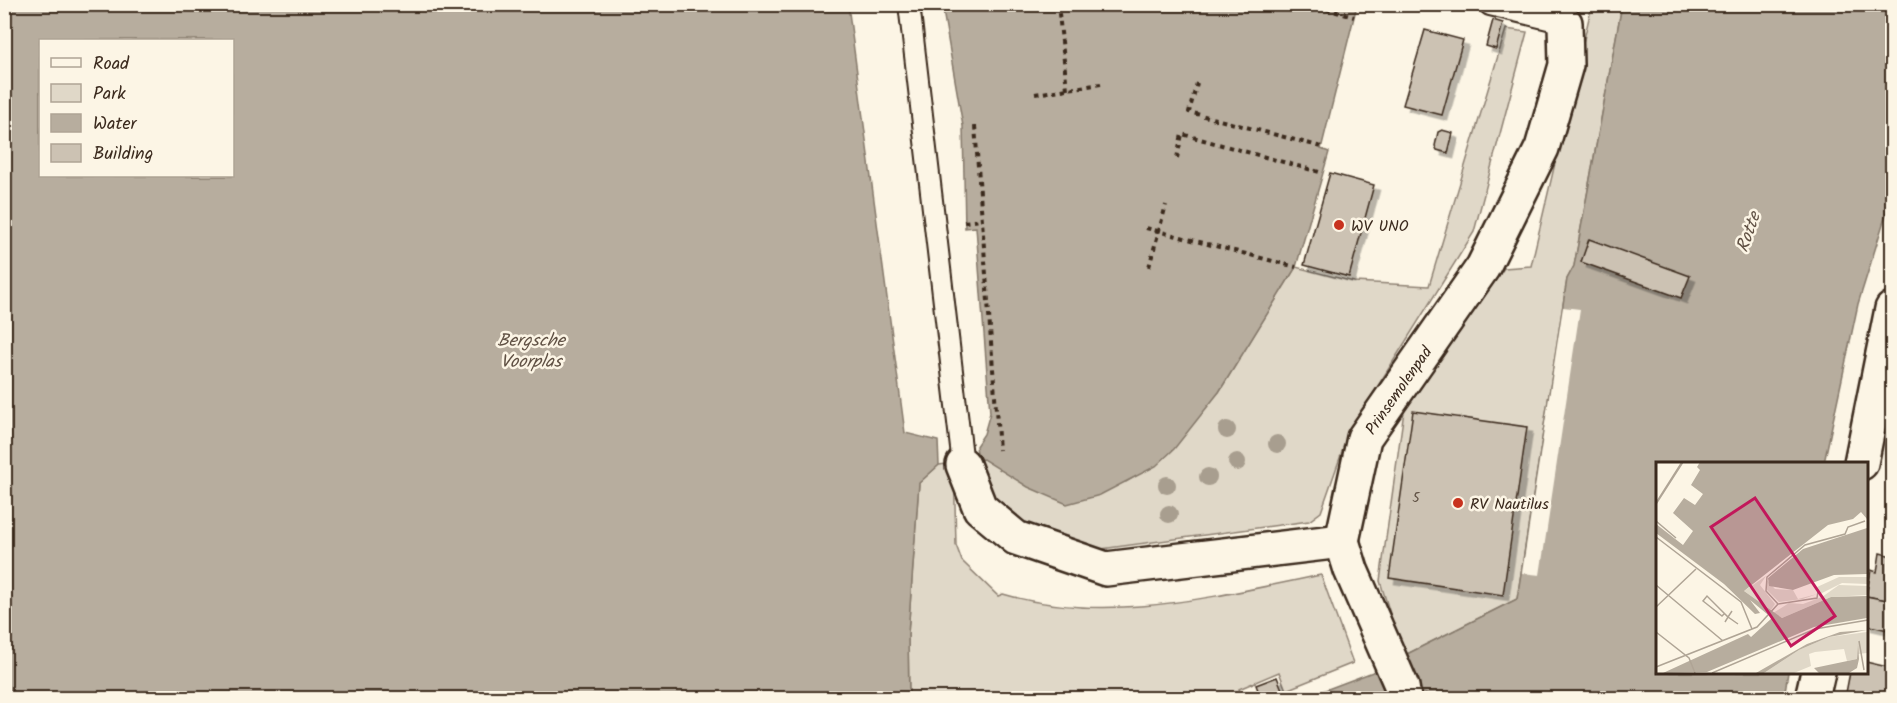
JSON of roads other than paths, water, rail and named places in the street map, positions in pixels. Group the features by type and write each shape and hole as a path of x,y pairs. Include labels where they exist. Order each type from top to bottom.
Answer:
{"street":[{"name":"Prinsemolenpad","path":"1342,541 1364,438 1483,267 1542,148 1566,65 1565,23"},
{"path":"1861,462 1893,309"},
{"path":"961,451 980,508 1016,538 1106,568 1342,541 1351,570 1400,683"},
{"path":"1812,699 1818,673"}],"lane":[{"path":"909,4 961,451"},
{"path":"1490,5 1565,23"}],"water":[{"name":"Bergsche Voorplas","path":"4,5 848,5 905,433 938,441 939,465 919,483 908,634 909,698 5,698"},
{"path":"942,5 1357,5 1321,149 1329,152 1296,267 1219,392 1174,449 1156,466 1100,495 1067,504 1028,487 983,459 978,460 976,446 984,434 990,413 976,227 965,228 963,126"},
{"name":"Rotte","path":"1622,5 1892,5 1892,195 1858,304 1824,462 1656,462 1656,673 1788,673 1784,698 1435,698 1419,691 1411,684 1365,698 1304,698 1402,661 1403,656 1517,599 1567,279 1574,266"}],"place":[{"name":"WV UNO","path":"1339,225"},
{"name":"RV Nautilus","path":"1458,503"}]}
